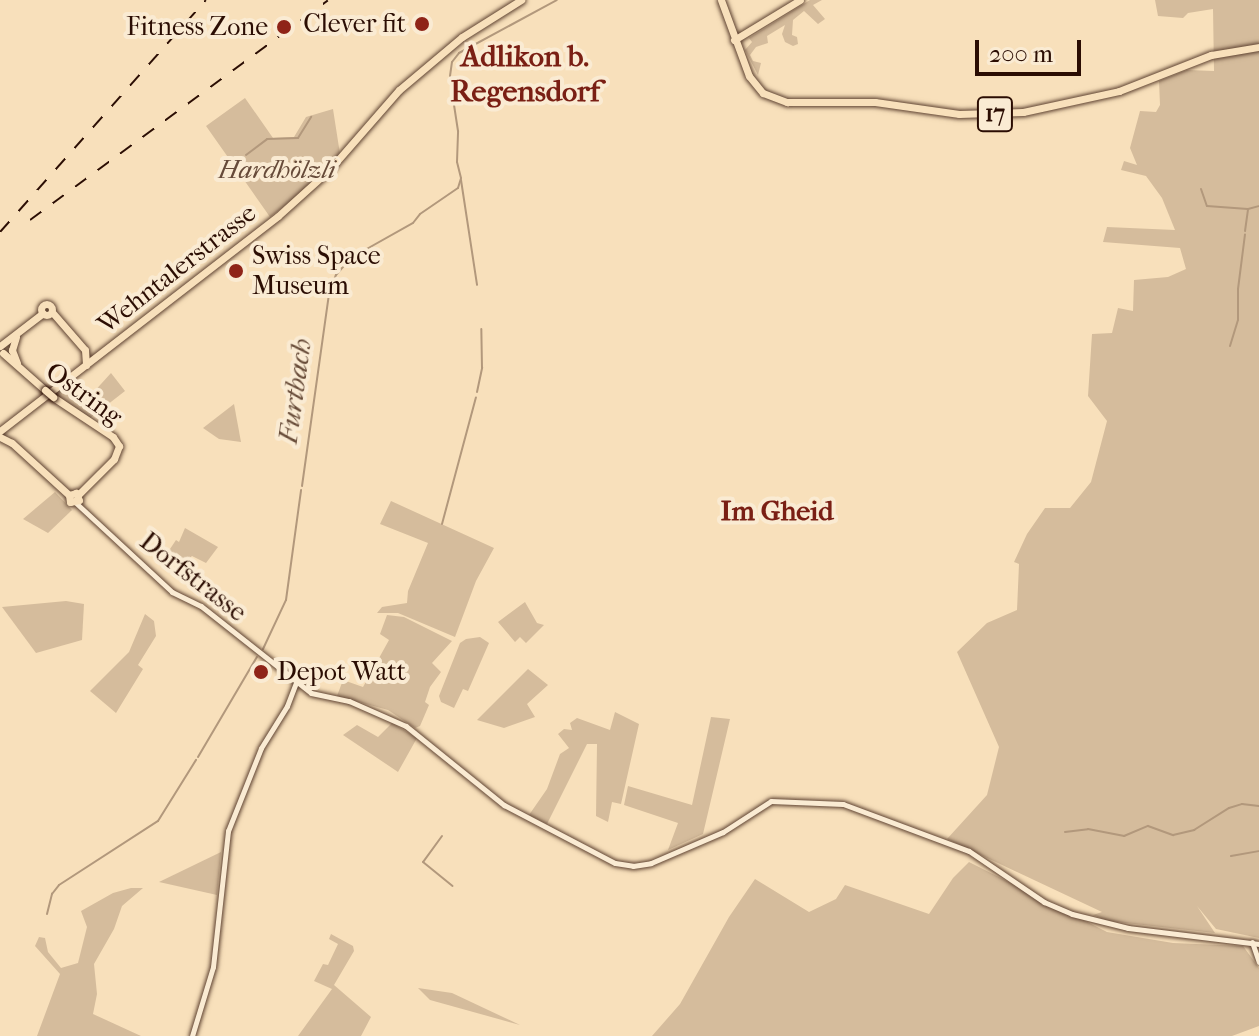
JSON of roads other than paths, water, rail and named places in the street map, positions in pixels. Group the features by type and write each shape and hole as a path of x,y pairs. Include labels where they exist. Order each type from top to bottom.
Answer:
{"main road":[{"name":"Wehntalerstrasse","path":"0,434 7,424 300,198 399,90 462,37 521,0"},
{"name":"17","path":"721,0 743,65 758,88 769,96 787,102 875,102 950,113 999,114 1077,102 1119,91 1211,55 1259,47"},
{"path":"734,40 800,0"},
{"path":"1,352 43,313 48,316 52,312 85,350 86,365"},
{"path":"15,338 12,354 28,377"},
{"path":"85,350 103,352"},
{"name":"Ostring","path":"1,352 53,397 113,437 119,446 114,459 74,498"},
{"path":"7,424 12,443"},
{"name":"Dorfstrasse","path":"0,434 74,498"}],"street":[{"name":"Dorfstrasse","path":"74,498 172,592 201,606 311,693 349,701 406,726 504,805 615,863 633,866 651,863 723,832 762,803 788,799 857,806 969,851 1044,902 1084,918 1158,933 1256,943"},
{"path":"192,1036 213,967 228,831 261,748 287,706 296,682"},
{"path":"1256,943 1253,952 1259,962"}],"waterway":[{"name":"Furtbach","path":"450,76 452,62 459,53 557,0"},
{"name":"Furtbach","path":"356,255 413,223 420,214 458,188 461,178 457,162 458,131 451,85"},
{"path":"246,155 267,139 298,138 311,117"},
{"path":"461,180 477,285"},
{"path":"1201,189 1207,206 1248,209 1259,206"},
{"path":"1245,231 1248,209"},
{"path":"1230,346 1238,320 1238,289 1245,234"},
{"name":"Furtbach","path":"302,486 329,294 336,275 349,260"},
{"path":"477,392 482,368 481,329"},
{"path":"442,524 476,397"},
{"name":"Furtbach","path":"263,649 286,600 301,490"},
{"name":"Furtbach","path":"198,757 257,657"},
{"name":"Furtbach","path":"47,914 52,894 59,885 158,821 196,760"},
{"path":"1065,832 1088,829 1124,836 1148,826 1173,835 1194,830 1229,808 1242,804 1259,806"},
{"path":"442,836 423,862 453,886"},
{"path":"1231,856 1259,851"}],"railway":[{"path":"0,232 206,0"},
{"path":"30,220 328,0"}],"place":[{"name":"Clever fit","path":"422,24"},
{"name":"Fitness Zone","path":"284,27"},
{"name":"Swiss Space Museum","path":"236,271"},
{"name":"Depot Watt","path":"261,672"}],"district":[{"name":"Adlikon b. Regensdorf","path":"525,74"},
{"name":"Im Gheid","path":"777,511"}],"park label":[{"name":"Hardhölzli","path":"277,170"}]}
